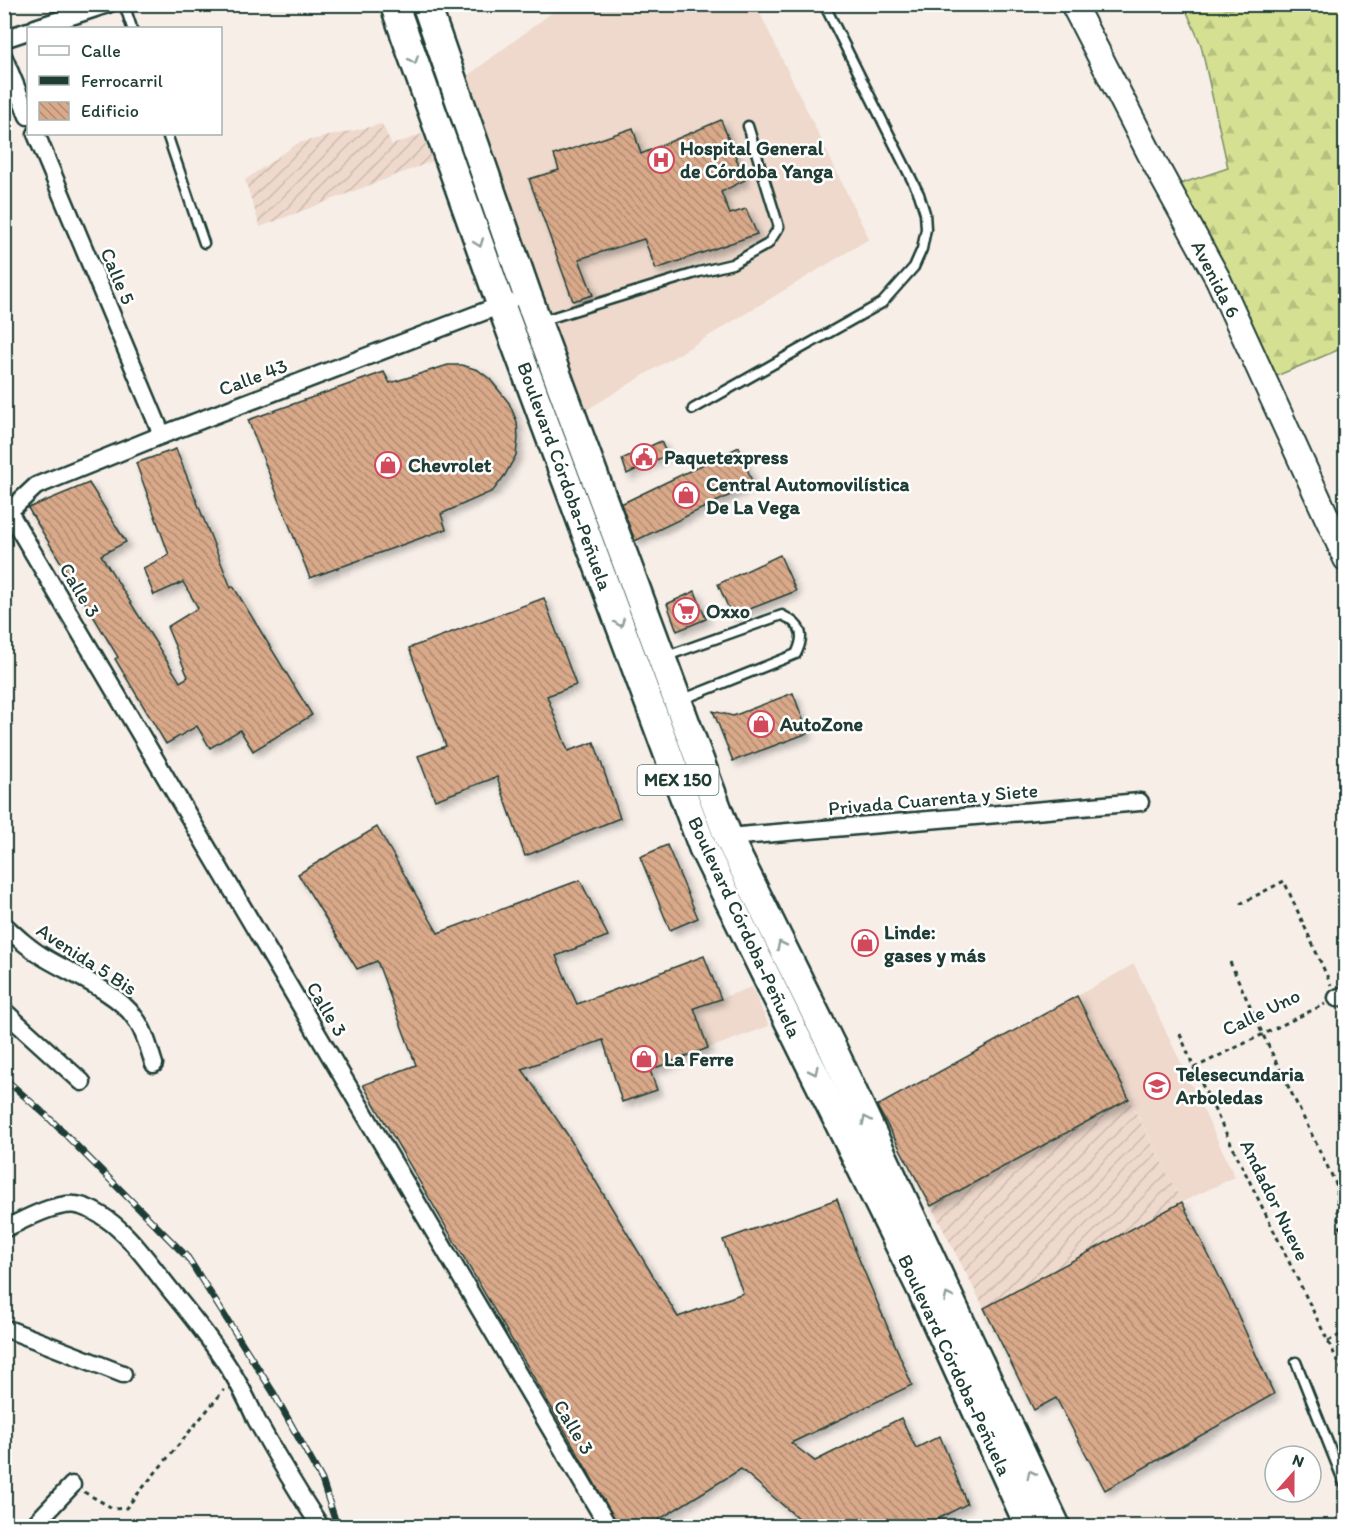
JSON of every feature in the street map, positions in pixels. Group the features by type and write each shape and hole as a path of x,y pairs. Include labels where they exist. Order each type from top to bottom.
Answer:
{"main road":[{"name":"Boulevard Córdoba-Peñuela","path":"394,4 501,305 649,662"},
{"name":"Boulevard Córdoba-Peñuela","path":"426,4 537,322 665,706 704,848 922,1291 1029,1527"},
{"name":"Boulevard Córdoba-Peñuela","path":"665,706 831,1045 1056,1527"},
{"path":"704,848 728,837"}],"street":[{"path":"38,27 108,4"},
{"name":"Avenida 6","path":"1073,4 1154,162 1218,279 1346,560"},
{"path":"4,39 27,31"},
{"path":"4,58 27,114"},
{"name":"Calle 5","path":"36,135 162,435"},
{"name":"Calle 43","path":"7,514 36,486 527,294"},
{"name":"Calle 3","path":"7,514 608,1527"},
{"name":"Privada Cuarenta y Siete","path":"728,837 1140,802"},
{"name":"Avenida 5 Bis","path":"4,925 22,942 45,958 119,1001 135,1017 146,1038 154,1064"},
{"path":"4,1011 82,1082"},
{"path":"4,1229 64,1205 80,1205 106,1220 127,1238 213,1343 235,1377 258,1422 320,1527"},
{"path":"4,1330 10,1330 123,1374"},
{"path":"33,1527 72,1485"}],"lane":[{"path":"124,4 132,27"},
{"path":"693,409 882,303 914,267 922,249 926,229 925,213 919,194 824,4"},
{"path":"537,322 732,264 768,244 779,227 748,126"},
{"path":"167,135 204,243"},
{"path":"649,662 782,615 793,620 800,630 802,643 796,654 665,706"},
{"path":"1296,1362 1346,1488"}],"path":[{"path":"1240,904 1284,881 1341,996"},
{"path":"1230,962 1337,1186 1338,1222 1345,1239"},
{"name":"Calle Uno","path":"1194,1068 1341,996"},
{"name":"Andador Nueve","path":"1180,1034 1194,1068 1346,1378"},
{"path":"1328,1341 1346,1332"},
{"path":"89,1495 114,1509 126,1508 235,1377"}],"shaded area":[{"name":"Hospital General de Córdoba Yanga","path":"562,5 756,5 869,239 583,412 462,80"},
{"path":"382,124 392,145 422,134 433,161 260,227 245,180 298,143"},
{"name":"Telesecundaria Arboledas","path":"1134,964 1235,1177 1182,1202 1077,996"},
{"name":"La Ferre","path":"752,987 769,1026 650,1070 657,1090 622,1102 603,1040"},
{"path":"1129,1099 1182,1202 984,1308 931,1206"}],"green space":[{"path":"1184,5 1345,5 1345,347 1274,377 1177,185 1228,168 1201,45"}],"building":[{"path":"721,120 745,180 721,192 730,214 746,209 757,234 656,269 644,239 579,259 593,295 573,301 529,179 559,170 554,155 633,128 641,154"},
{"name":"Chevrolet","path":"448,365 462,365 478,370 490,379 509,403 517,422 518,438 516,455 505,475 493,491 441,514 446,529 310,578 248,420 384,372 390,383"},
{"name":"Paquetexpress","path":"661,441 667,455 627,474 622,459"},
{"name":"Central Automovilística De La Vega","path":"739,447 753,484 635,541 621,504"},
{"path":"176,449 231,588 233,586 312,715 253,751 240,730 210,748 197,726 166,744 115,659 118,657 28,508 89,483 126,542 101,555 180,682 188,677 167,627 198,608 183,582 154,595 143,568 169,555 136,463"},
{"path":"780,555 796,591 732,616 718,584"},
{"name":"Oxxo","path":"695,591 706,619 677,631 667,604"},
{"path":"544,598 576,685 547,696 568,751 594,742 620,818 525,856 497,777 435,800 418,756 446,746 409,648"},
{"name":"AutoZone","path":"793,693 808,733 733,761 713,711 733,716"},
{"path":"377,827 438,933 580,880 608,936 556,956 577,1004 704,956 721,999 694,1008 708,1048 650,1070 657,1090 622,1102 603,1040 522,1069 567,1134 678,1317 743,1293 723,1240 837,1199 856,1252 912,1385 791,1443 815,1461 901,1418 916,1448 940,1436 967,1504 922,1527 808,1527 741,1469 647,1527 619,1527 363,1085 416,1065 377,961 357,969 298,874"},
{"path":"667,845 698,918 670,930 640,857"},
{"path":"1077,996 1129,1099 931,1206 877,1106"},
{"path":"1182,1202 1232,1302 1274,1394 1105,1490 1056,1398 1034,1410 984,1308"}],"railway":[{"path":"4,1078 49,1118 188,1258 273,1392 322,1480 337,1526"}],"place":[{"name":"Hospital General de Córdoba Yanga","path":"661,160"},
{"name":"Paquetexpress","path":"644,457"},
{"name":"Chevrolet","path":"388,465"},
{"name":"Central Automovilística De La Vega","path":"686,495"},
{"name":"Oxxo","path":"686,611"},
{"name":"AutoZone","path":"761,724"},
{"name":"Linde: gases y más","path":"865,943"},
{"name":"La Ferre","path":"644,1059"},
{"name":"Telesecundaria Arboledas","path":"1157,1086"}]}
